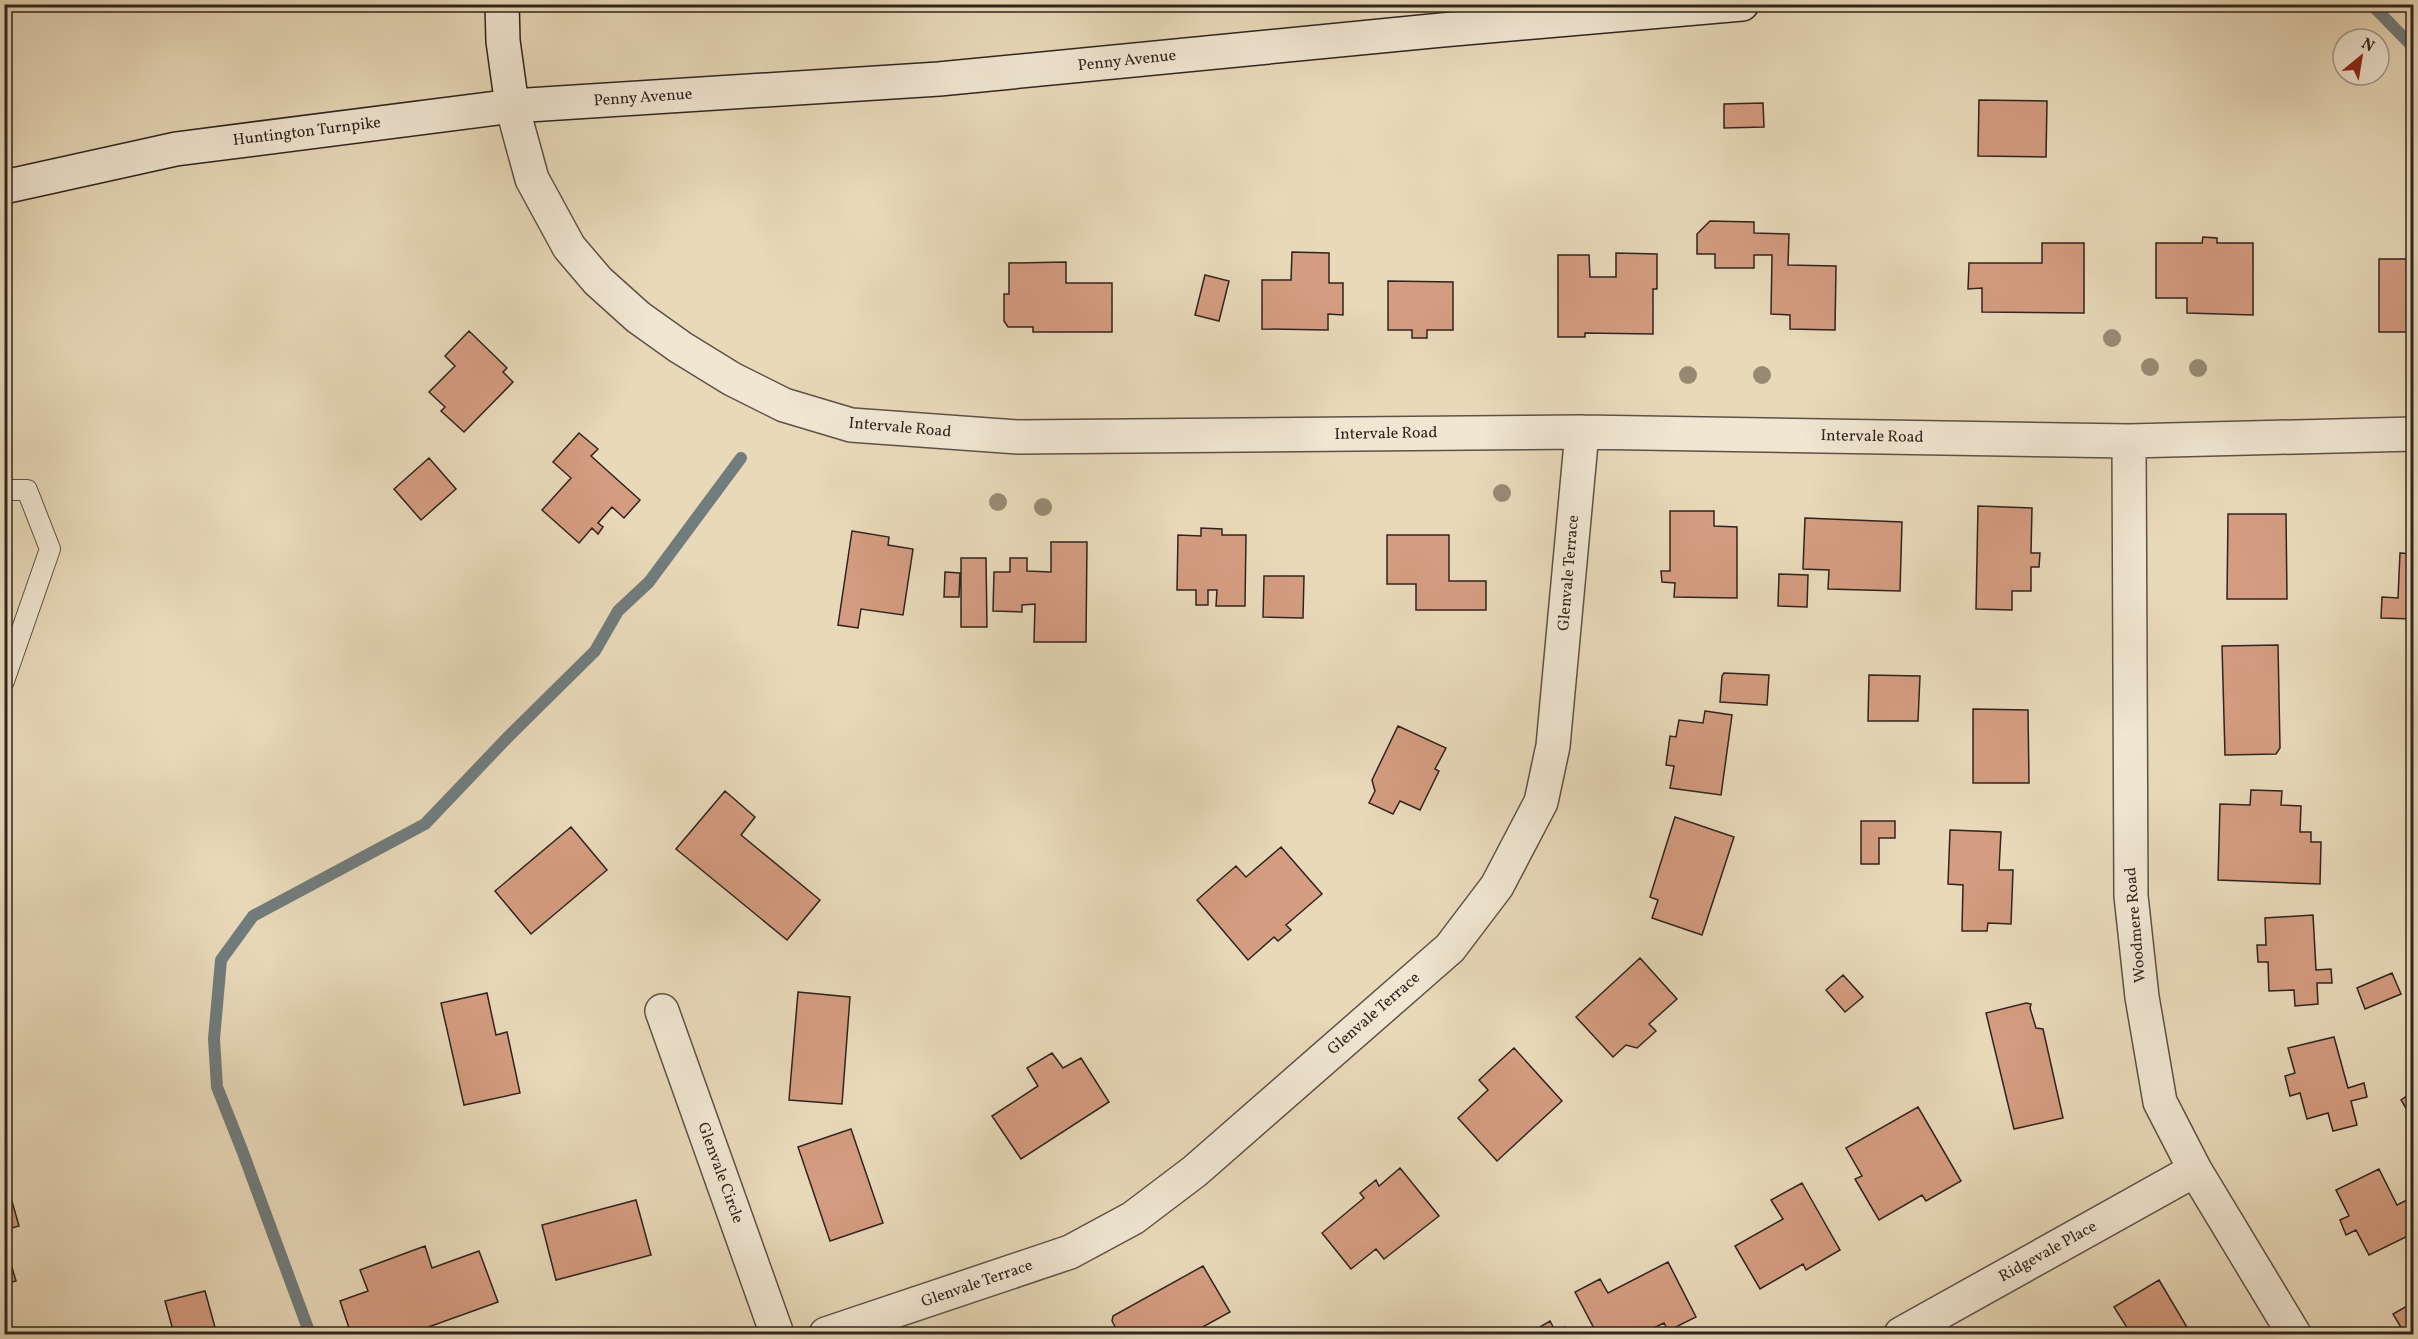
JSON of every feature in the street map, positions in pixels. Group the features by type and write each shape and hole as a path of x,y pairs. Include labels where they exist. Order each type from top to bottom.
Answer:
{"street":[{"path":"502,4 503,41 512,106"},
{"name":"Penny Avenue","path":"512,106 939,79 1442,30 1742,4"},
{"name":"Huntington Turnpike","path":"4,188 176,149 512,106"},
{"name":"Intervale Road","path":"512,106 532,178 568,248 598,281 638,317 680,347 732,379 784,405 851,425 1018,437 1582,432 2129,441 2414,435"},
{"name":"Glenvale Terrace","path":"826,1335 1070,1252 1133,1218 1195,1171 1450,948 1497,886 1541,802 1553,746 1582,432"},
{"name":"Woodmere Road","path":"2129,441 2131,896 2142,997 2160,1102 2195,1170 2294,1335"},
{"name":"Glenvale Circle","path":"662,1011 777,1335"},
{"name":"Ridgevale Place","path":"1901,1335 2195,1170"}],"lane":[{"path":"4,490 27,490 50,549 4,681"}],"building":[{"path":"1979,100 2047,101 2046,157 1978,156"},
{"path":"1763,103 1764,127 1724,128 1724,104"},
{"path":"1710,221 1754,222 1754,233 1789,234 1788,265 1836,266 1835,330 1790,329 1790,315 1771,314 1772,255 1754,255 1754,268 1715,268 1715,254 1697,254 1697,234"},
{"path":"2203,237 2217,238 2217,243 2253,243 2253,315 2187,313 2187,298 2156,298 2156,243 2202,243"},
{"path":"2042,243 2084,243 2084,313 1982,312 1982,288 1968,289 1969,263 2042,263"},
{"path":"1292,252 1329,253 1329,283 1343,283 1343,315 1328,314 1328,330 1262,329 1262,280 1291,280"},
{"path":"1616,253 1657,254 1657,289 1653,289 1653,334 1585,333 1585,337 1558,337 1558,255 1589,255 1590,277 1616,277"},
{"path":"2379,259 2414,259 2414,332 2379,332"},
{"path":"1066,262 1066,283 1112,283 1112,332 1033,332 1033,327 1008,327 1004,321 1004,294 1009,294 1009,263"},
{"path":"1205,275 1229,281 1219,321 1195,315"},
{"path":"1388,281 1453,282 1453,330 1427,330 1427,338 1412,338 1412,330 1388,330"},
{"path":"469,331 507,368 503,372 513,382 464,432 441,411 445,407 429,392 455,366 445,356"},
{"path":"579,433 598,449 591,456 640,500 624,518 612,507 598,523 603,527 598,534 592,528 579,543 542,510 571,478 553,462"},
{"path":"429,458 456,489 421,520 394,489"},
{"path":"1978,506 2032,508 2031,553 2040,553 2039,567 2031,567 2031,591 2012,591 2012,610 1976,609"},
{"path":"1670,511 1714,511 1714,526 1737,527 1737,598 1674,597 1675,583 1662,582 1661,571 1670,571"},
{"path":"2228,514 2286,514 2287,599 2227,599"},
{"path":"1805,518 1902,522 1900,591 1828,589 1829,570 1803,569"},
{"path":"1201,528 1222,529 1222,535 1246,535 1245,606 1216,606 1217,590 1208,590 1208,605 1196,605 1196,590 1177,590 1178,535 1201,536"},
{"path":"852,531 889,537 888,545 913,549 903,615 861,609 858,628 838,625"},
{"path":"1387,535 1449,535 1449,581 1486,581 1486,610 1416,610 1416,584 1387,584"},
{"path":"1051,542 1087,542 1086,642 1034,642 1035,604 1022,605 1022,612 993,611 994,572 1010,572 1010,558 1027,558 1027,571 1051,572"},
{"path":"2400,553 2414,554 2414,619 2381,618 2382,597 2398,598"},
{"path":"961,558 986,558 987,627 961,627"},
{"path":"945,572 960,573 959,597 944,597"},
{"path":"1779,574 1808,575 1807,607 1778,606"},
{"path":"1264,576 1304,576 1303,618 1263,617"},
{"path":"2278,645 2280,748 2276,754 2225,755 2222,646"},
{"path":"1724,673 1769,675 1767,705 1720,702"},
{"path":"1869,675 1920,676 1918,721 1868,721"},
{"path":"1973,709 2028,710 2029,783 1973,783"},
{"path":"1705,711 1732,715 1721,795 1670,788 1674,766 1666,765 1670,736 1676,737 1679,720 1703,723"},
{"path":"1398,726 1446,748 1435,769 1439,771 1420,810 1400,801 1393,814 1369,803 1375,791 1372,780"},
{"path":"2251,790 2282,791 2281,805 2301,806 2300,832 2311,832 2311,842 2321,842 2320,884 2218,880 2220,804 2250,805"},
{"path":"725,791 755,817 741,835 820,900 787,940 676,849"},
{"path":"1675,817 1734,837 1702,935 1652,918 1658,900 1650,897"},
{"path":"1861,821 1895,821 1895,838 1879,838 1879,864 1861,864"},
{"path":"571,827 607,870 531,934 495,891"},
{"path":"1950,830 2001,832 1999,870 2013,870 2011,924 1988,923 1987,931 1962,931 1963,885 1948,884"},
{"path":"1281,847 1322,894 1286,925 1291,930 1278,941 1274,937 1248,960 1197,900 1236,866 1246,877"},
{"path":"2313,915 2316,970 2331,969 2332,983 2317,983 2318,1004 2295,1006 2294,990 2269,991 2268,962 2258,962 2257,945 2266,945 2265,918"},
{"path":"1640,958 1677,999 1649,1024 1656,1031 1637,1048 1626,1045 1613,1057 1576,1017"},
{"path":"2392,973 2401,994 2365,1009 2357,988"},
{"path":"1843,975 1863,997 1845,1012 1826,990"},
{"path":"798,992 850,997 842,1104 789,1100"},
{"path":"487,993 496,1035 507,1032 520,1093 464,1105 441,1003"},
{"path":"2026,1003 2031,1004 2036,1028 2043,1029 2063,1118 2014,1129 1986,1013"},
{"path":"2334,1037 2348,1088 2364,1083 2367,1097 2351,1101 2357,1125 2333,1131 2328,1113 2307,1119 2300,1093 2290,1096 2285,1076 2295,1073 2288,1048"},
{"path":"1514,1048 1562,1101 1497,1161 1458,1118 1488,1090 1479,1080"},
{"path":"1052,1053 1063,1068 1081,1058 1109,1102 1021,1159 992,1116 1038,1086 1027,1068"},
{"path":"2414,1091 2414,1117 2412,1118 2401,1100"},
{"path":"1918,1107 1961,1181 1926,1201 1922,1195 1879,1220 1855,1179 1862,1176 1846,1148"},
{"path":"851,1129 883,1223 830,1241 798,1147"},
{"path":"1400,1168 1439,1216 1384,1259 1376,1249 1351,1269 1322,1233 1364,1198 1360,1193 1376,1180 1379,1186"},
{"path":"2379,1169 2397,1205 2409,1199 2414,1207 2414,1224 2408,1227 2412,1234 2369,1255 2356,1230 2346,1235 2340,1220 2349,1216 2336,1190"},
{"path":"4,1173 19,1226 4,1230"},
{"path":"1802,1183 1840,1250 1806,1270 1803,1264 1760,1289 1735,1246 1783,1219 1771,1200"},
{"path":"636,1200 651,1255 556,1280 542,1225"},
{"path":"4,1241 16,1281 4,1284"},
{"path":"425,1246 432,1268 479,1251 498,1302 409,1334 351,1334 340,1301 368,1291 360,1270"},
{"path":"1668,1262 1696,1317 1668,1331 1664,1323 1641,1334 1597,1334 1575,1292 1600,1279 1608,1293"},
{"path":"1203,1266 1230,1312 1190,1334 1119,1334 1112,1321 1113,1316"},
{"path":"2159,1280 2191,1334 2131,1334 2114,1307"},
{"path":"205,1291 216,1331 204,1334 174,1334 165,1301"},
{"path":"2414,1302 2414,1334 2405,1334 2393,1314"},
{"path":"1550,1321 1556,1332 1565,1327 1569,1334 1528,1334"}],"waterway":[{"path":"2372,5 2414,48"},
{"path":"310,1334 217,1087 214,1039 221,960 253,916 425,824 595,651 618,611 649,582 741,458"}]}
